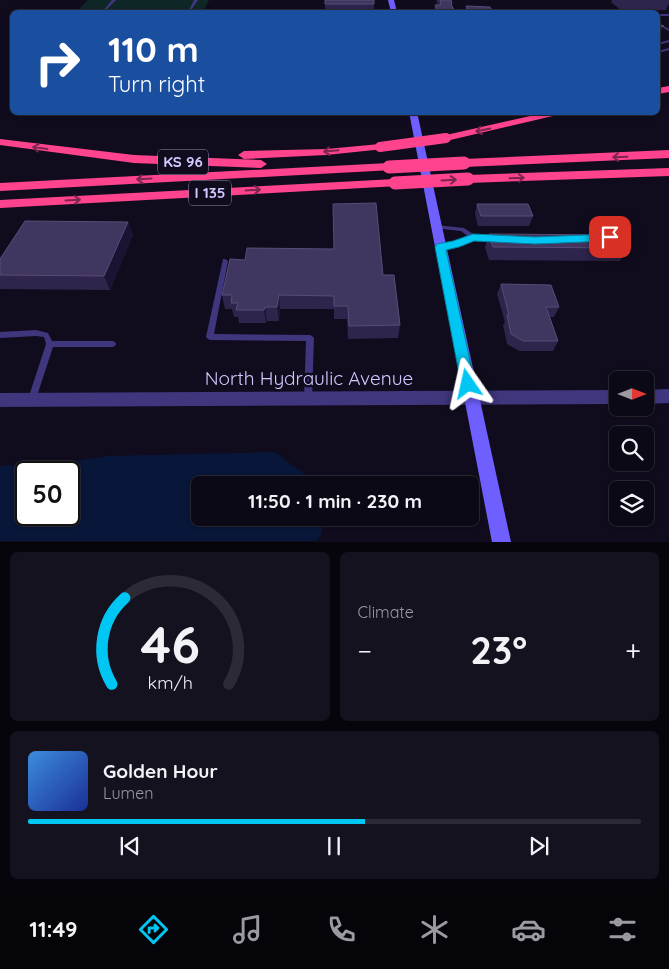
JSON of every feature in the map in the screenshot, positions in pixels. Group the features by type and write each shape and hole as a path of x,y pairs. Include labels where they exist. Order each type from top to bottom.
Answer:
{"highway":[{"path":"104,156 278,154 380,147 446,138 551,115"},
{"name":"KS 96","path":"0,142 104,156 187,162 368,168"},
{"name":"I 135","path":"0,187 669,154"},
{"name":"I 135","path":"0,204 468,179 669,172"}],"main road":[{"path":"414,115 502,542"}],"street":[{"path":"654,396 669,396"},
{"name":"North Hydraulic Avenue","path":"0,400 609,397"}],"lane":[{"path":"105,10 114,0"},
{"path":"436,228 462,229 473,237"},
{"path":"440,247 455,245 473,237 502,238"},
{"path":"225,260 210,337 310,338 308,398"},
{"path":"0,335 36,332 46,335 50,344 32,400"},
{"path":"50,344 112,344"}],"green space":[{"path":"88,0 209,0 204,10 78,10"}],"water":[{"path":"275,452 307,476 191,476 191,526 322,526 322,532 317,541 0,541 0,466 15,465 15,526 80,526 80,461 73,461 107,456"}],"building":[{"path":"325,0 374,0 374,4 325,4"},
{"path":"440,0 451,0 454,10 437,10 435,5 441,5"},
{"path":"466,6 490,7 492,10 468,10"},
{"path":"376,203 383,275 394,275 400,325 349,326 348,306 334,306 334,296 279,295 277,307 265,307 264,310 236,310 238,303 231,303 232,295 222,295 230,259 245,260 247,248 334,249 333,204"},
{"path":"477,204 528,204 533,216 481,216"},
{"path":"25,221 128,222 104,276 0,275 0,259"},
{"path":"489,234 620,235 628,248 493,247"},
{"path":"501,284 551,285 559,307 546,307 558,341 523,341 511,334 507,315 509,315"}],"route":[{"path":"468,384 440,247 455,245 473,237 535,241 610,237"}]}
